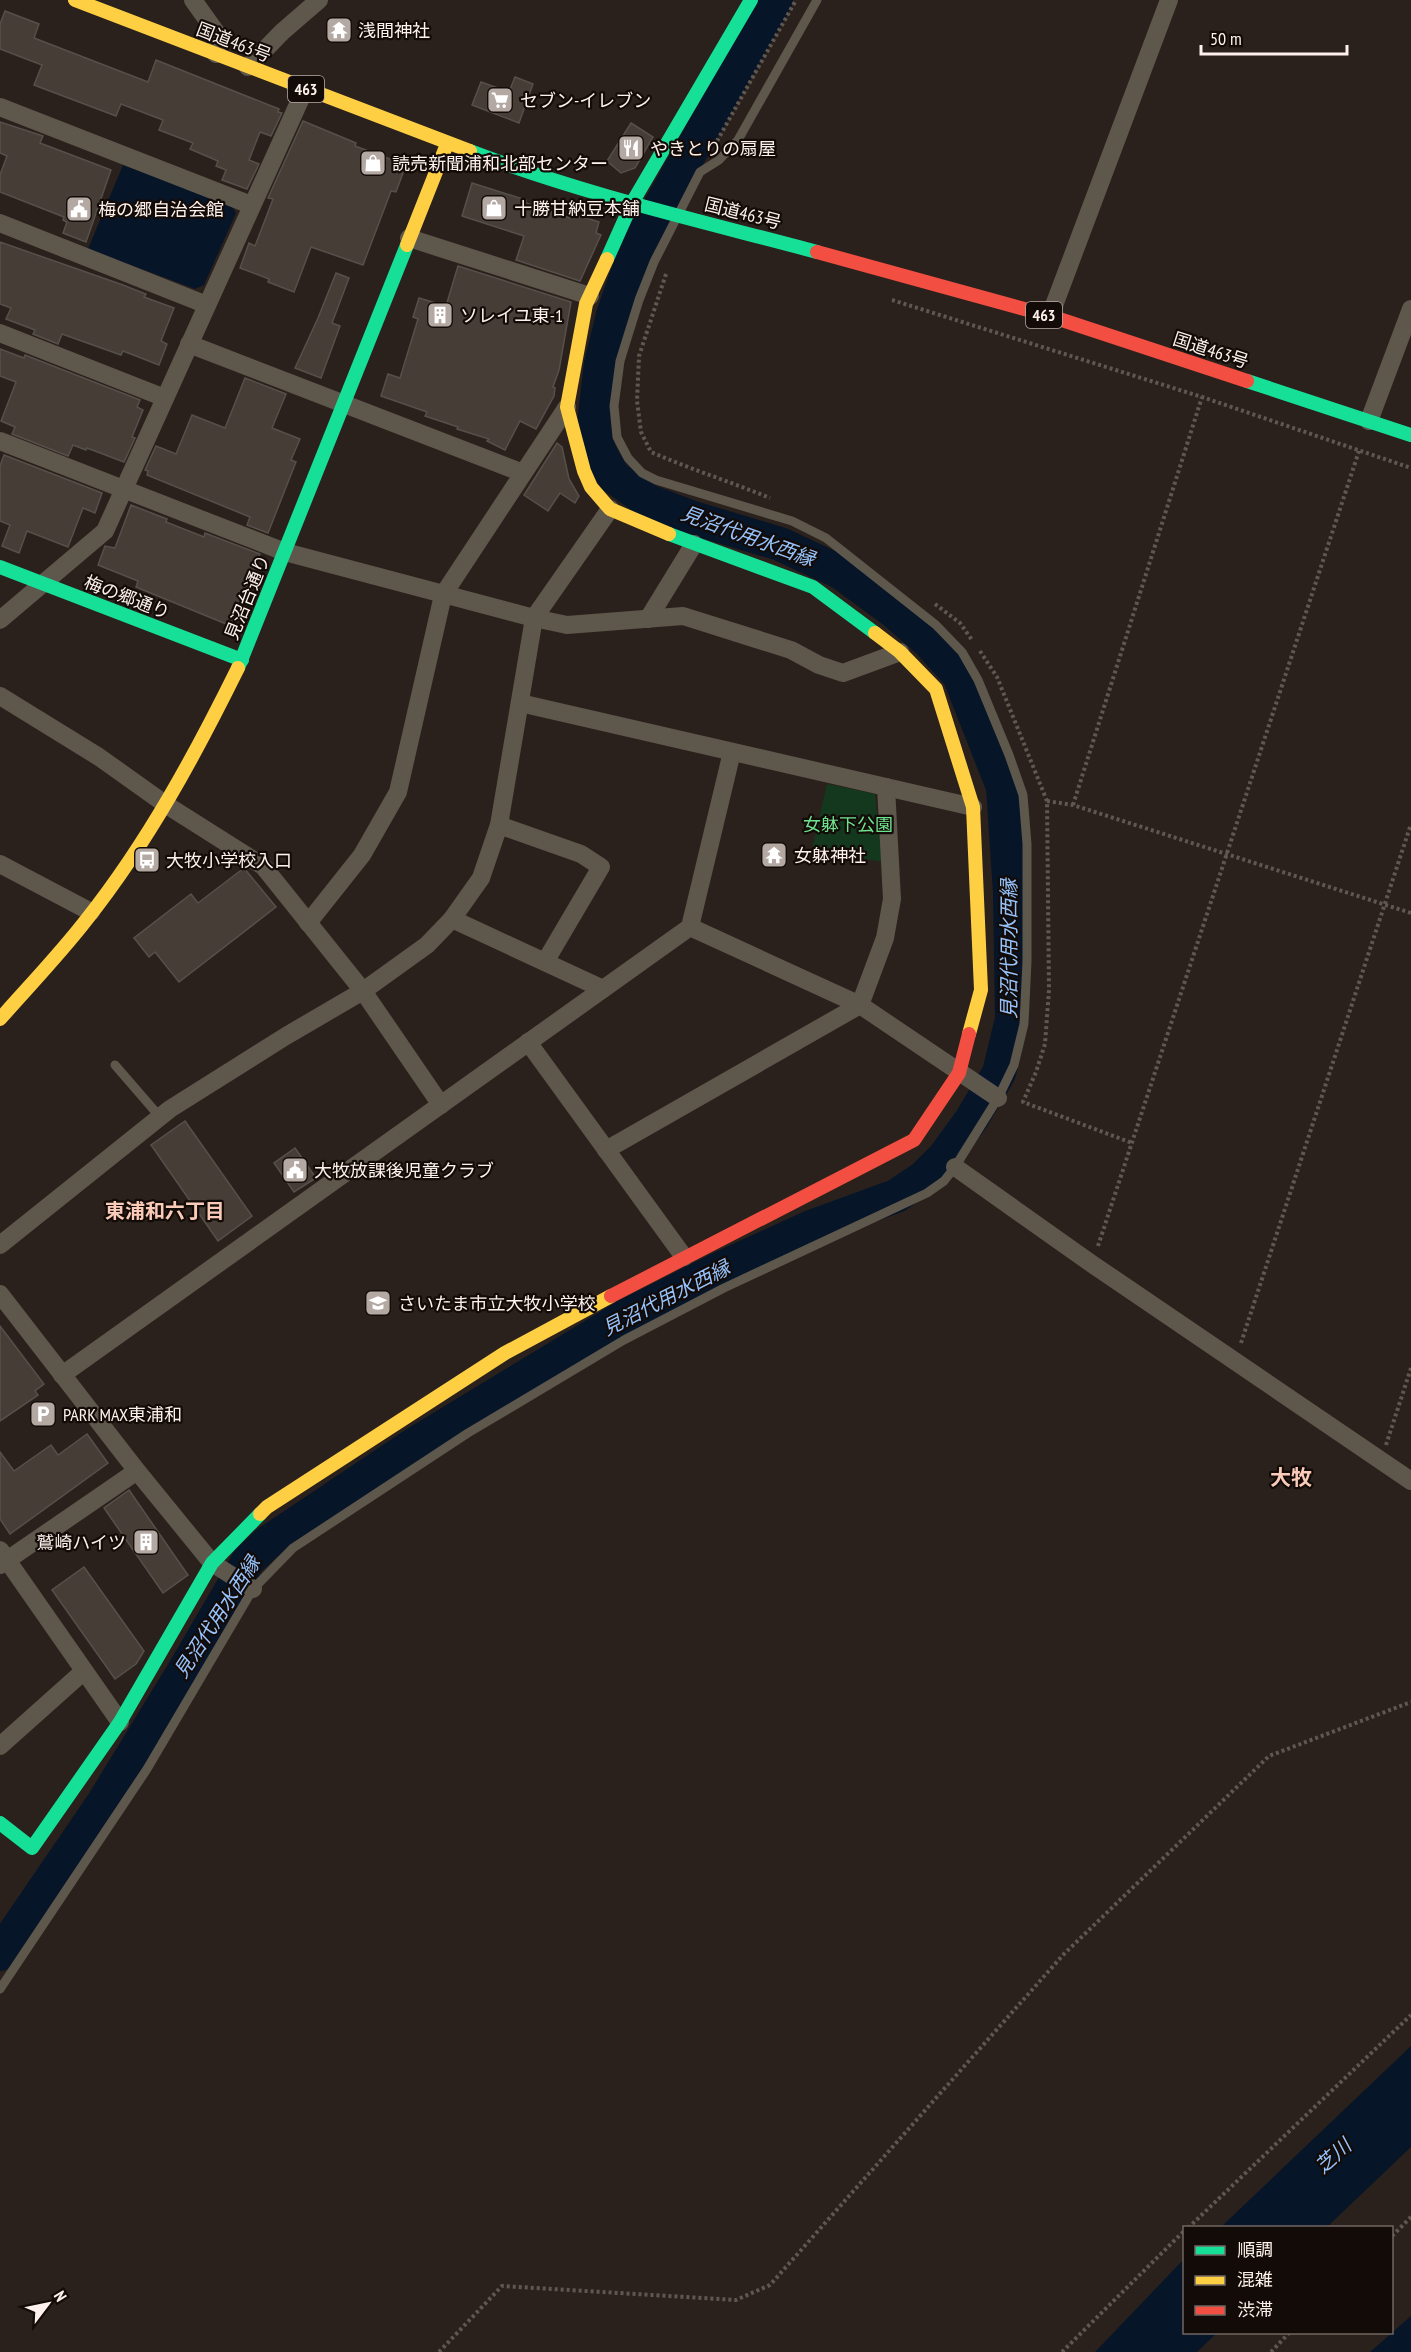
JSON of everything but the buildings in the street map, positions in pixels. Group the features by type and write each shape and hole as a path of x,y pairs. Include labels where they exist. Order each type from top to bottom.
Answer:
{"main road":[{"name":"国道463号","path":"75,0 501,163 635,204 904,274 1050,316 1411,435"},
{"path":"0,1823 32,1848 120,1722 219,1568 267,1507 505,1353 684,1257 914,1140 959,1073 981,990 973,807 936,689 900,652 813,587 694,544 610,509 591,487 584,471 567,407 586,304 635,204 751,0"},
{"name":"見沼台通り","path":"0,1019 62,950 91,912 165,804 221,704 242,660 447,144"},
{"name":"梅の郷通り","path":"0,567 242,660"}],"street":[{"path":"193,0 218,34 216,54"},
{"path":"248,67 282,32 319,0"},
{"path":"1050,316 1168,0"},
{"path":"0,620 105,531 305,89"},
{"path":"0,107 251,205"},
{"path":"0,223 207,305"},
{"path":"409,238 590,296"},
{"path":"1369,421 1411,309"},
{"path":"0,333 165,399"},
{"path":"189,344 523,473"},
{"path":"308,923 362,855 398,792 443,595 567,407"},
{"path":"0,441 285,552 567,626 683,616 791,650 819,665 843,673 900,652"},
{"path":"0,1245 160,1117 286,1036 363,991 426,945 452,919 480,878 499,825 534,618 610,509"},
{"path":"648,619 694,544"},
{"path":"0,696 99,757 165,804 263,866 363,991 441,1105"},
{"path":"520,703 973,807"},
{"path":"62,1375 690,927 732,752"},
{"path":"606,1150 860,1005 885,938 892,899 886,787"},
{"path":"499,825 581,854 601,867 545,962"},
{"path":"0,864 91,912"},
{"path":"452,919 603,989"},
{"path":"690,927 860,1005 998,1098"},
{"path":"528,1042 684,1257"},
{"path":"955,1167 1092,1264 1411,1481"},
{"path":"0,1294 137,1472 219,1568 253,1589"},
{"path":"120,1722 2,1558 137,1472"},
{"path":"0,1746 84,1671"}],"lane":[{"path":"0,1989 147,1769 253,1589 293,1548 468,1433 624,1340 724,1287 927,1193 944,1181 955,1167 998,1098 1014,1065 1024,1024 1027,962 1027,844 1023,795 978,680 962,652 936,625 826,538 792,521 656,480 642,473 628,458 617,437 614,406 620,361 639,300 675,215 700,172 719,160 738,140 817,0"},
{"path":"115,1065 160,1117"}],"path":[{"path":"700,172 796,0"},
{"path":"884,297 1202,397 1411,468"},
{"path":"1073,805 1202,397"},
{"path":"1092,1264 1359,452"},
{"path":"1047,801 1073,805 1411,913"},
{"path":"1235,1361 1411,824"},
{"path":"1023,1102 1132,1143"},
{"path":"1381,1461 1411,1368"},
{"path":"439,2352 502,2286 736,2300 770,2285 1063,1955 1269,1756 1411,1702"},
{"path":"1190,2226 1411,2015"},
{"path":"1393,2235 1411,2217"},
{"path":"1062,2352 1183,2233"},
{"path":"1271,2352 1288,2334"}],"green space":[{"name":"女躰下公園","path":"827,784 875,794 882,862 812,849"}],"water":[{"path":"123,165 231,205 236,213 204,285 195,289 88,249"},
{"name":"芝川","path":"1411,2046 1411,2147 1328,2226 1222,2226"},
{"path":"1183,2260 1183,2334 1216,2334 1197,2352 1095,2352"},
{"path":"1411,2316 1411,2352 1370,2352 1393,2334"}],"waterway":[{"name":"見沼代用水西縁","path":"0,1954 103,1803 248,1561 267,1543 418,1442 624,1317 717,1270 811,1227 896,1196 923,1178 944,1157 971,1120 999,1073 1012,1019 1010,893 1003,787 959,675 929,642 892,610 840,572 780,544 690,517 648,501 614,477 599,451 594,423 601,364 613,315 636,249 776,0"}],"traffic: fast":[{"path":"607,259 632,203 751,0"},
{"path":"470,151 598,194 817,252"},
{"path":"238,668 407,245"},
{"path":"1247,381 1411,435"},
{"path":"669,534 813,587 875,633"},
{"path":"0,567 242,660"},
{"path":"0,1823 32,1848 120,1722 212,1563 260,1514"}],"traffic: slow":[{"path":"75,0 470,151"},
{"path":"407,245 447,144"},
{"path":"607,259 586,304 567,407 584,471 591,487 610,509 669,534"},
{"path":"875,633 900,652 936,689 973,807 981,990 969,1034"},
{"path":"0,1019 77,932 130,860 169,797 238,668"},
{"path":"260,1514 267,1507 505,1353 611,1296"}],"traffic: jam":[{"path":"817,252 1050,316 1247,381"},
{"path":"611,1296 914,1140 959,1073 969,1034"}],"place":[{"name":"浅間神社","path":"339,30"},
{"name":"セブン-イレブン","path":"500,100"},
{"name":"やきとりの扇屋","path":"631,148"},
{"name":"読売新聞浦和北部センター","path":"373,163"},
{"name":"十勝甘納豆本舗","path":"494,208"},
{"name":"梅の郷自治会館","path":"79,209"},
{"name":"ソレイユ東-1","path":"440,315"},
{"name":"女躰神社","path":"774,855"},
{"name":"大牧小学校入口","path":"147,860"},
{"name":"大牧放課後児童クラブ","path":"295,1170"},
{"name":"さいたま市立大牧小学校","path":"378,1303"},
{"name":"PARK MAX東浦和","path":"43,1414"},
{"name":"鷲崎ハイツ","path":"146,1542"}],"district":[{"name":"東浦和六丁目","path":"165,1211"},
{"name":"大牧","path":"1291,1477"}]}
